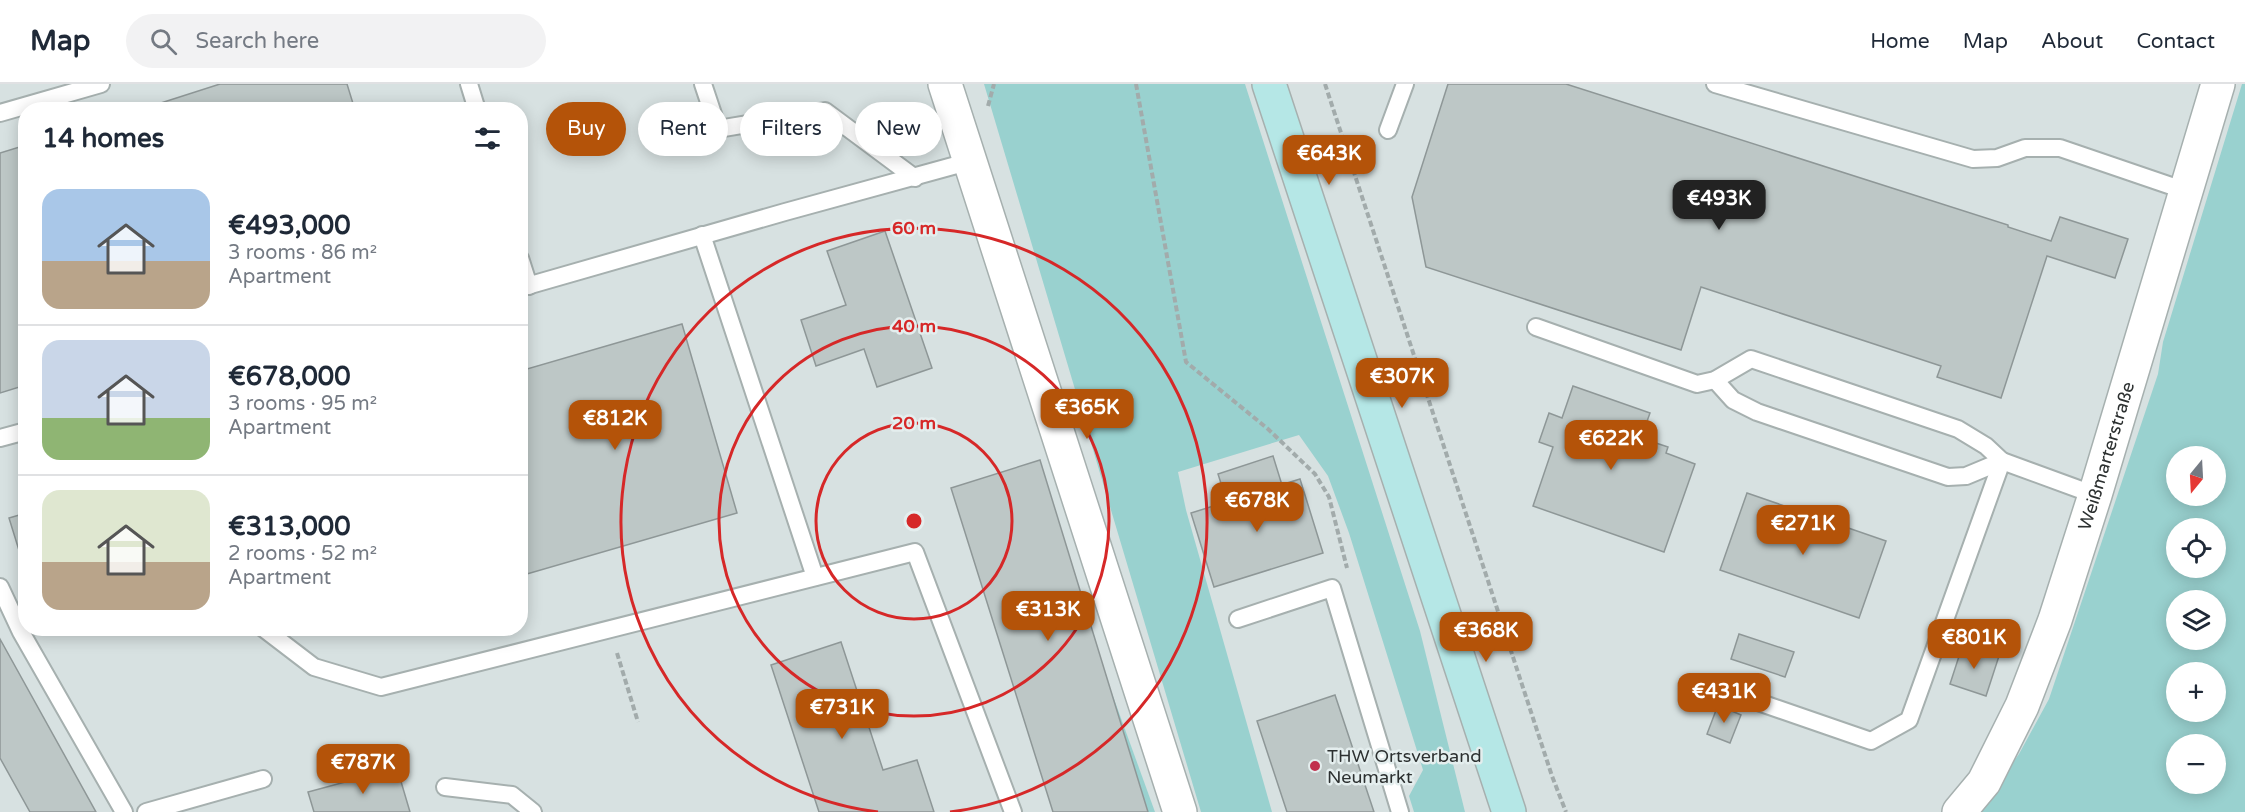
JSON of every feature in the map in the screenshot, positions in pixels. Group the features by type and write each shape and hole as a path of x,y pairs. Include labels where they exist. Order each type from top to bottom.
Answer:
{"main road":[{"path":"1269,84 1509,812"}],"street":[{"path":"945,84 1180,812"},
{"name":"Weißmarterstraße","path":"1959,812 1984,782 2022,706 2055,620 2095,495 2218,84"}],"lane":[{"path":"38,102 101,84"},
{"path":"469,84 475,102"},
{"path":"703,84 718,129 825,111 915,178"},
{"path":"1388,130 1405,84"},
{"path":"1715,84 1973,159 1997,158 2025,148 2060,148 2186,191"},
{"path":"0,113 18,108"},
{"path":"528,286 702,235 971,162"},
{"path":"702,235 814,577"},
{"path":"1536,327 1697,384 1715,380 1751,359 1958,429 1986,446 2002,461 2095,495"},
{"path":"1715,380 1733,400 1757,412 1948,477 1966,476 2002,461"},
{"path":"0,438 18,433"},
{"path":"1758,702 1871,741 1909,720 2002,461"},
{"path":"273,636 314,667 381,687 915,552 1013,812"},
{"path":"0,587 18,626"},
{"path":"1238,619 1332,588 1400,812"},
{"path":"23,636 124,812"},
{"path":"146,812 263,779"},
{"path":"445,786 512,795 533,812"}],"path":[{"path":"1136,84 1186,362 1268,429 1315,474 1329,496 1348,568 1332,588"},
{"path":"1325,84 1548,765 1566,812"},
{"path":"610,629 639,722"}],"shaded area":[{"path":"984,84 1245,84 1420,631 1465,812 1414,812 1409,796 1423,770 1349,533 1328,476 1299,435 1178,472 1186,510 1272,812 1201,812"},
{"path":"2242,84 2245,84 2245,812 1977,812 2019,754 2049,699 2158,374 2163,342"},
{"path":"1110,688 1155,812 1148,812"}],"building":[{"path":"220,84 347,84 353,102 164,102"},
{"path":"1448,84 1566,84 2008,225 2008,227 2051,241 2060,217 2128,239 2115,278 2047,256 2001,398 1937,377 1941,366 1701,287 1681,350 1426,267 1412,197"},
{"path":"18,147 18,387 0,393 0,153"},
{"path":"885,231 932,368 877,387 864,349 816,366 801,320 846,305 827,251"},
{"path":"682,324 737,513 528,574 528,369"},
{"path":"1573,386 1650,413 1641,438 1668,447 1666,453 1695,464 1664,552 1533,506 1553,447 1539,442 1549,413 1562,418"},
{"path":"1273,456 1282,485 1227,502 1218,474"},
{"path":"1040,460 1148,812 1053,812 951,488"},
{"path":"1300,479 1323,553 1214,587 1191,513"},
{"path":"1747,493 1886,541 1859,618 1720,570"},
{"path":"18,515 18,547 9,518"},
{"path":"1739,634 1794,652 1785,677 1731,659"},
{"path":"0,639 96,812 30,812 0,758"},
{"path":"841,642 883,770 917,760 934,812 819,812 771,665"},
{"path":"1963,644 1999,656 1986,696 1950,684"},
{"name":"THW Ortsverband Neumarkt","path":"1335,695 1374,812 1287,812 1257,721"},
{"path":"1718,705 1741,715 1730,743 1707,734"},
{"path":"397,768 410,812 314,812 308,792"}],"place":[{"name":"THW Ortsverband Neumarkt","path":"1315,766"}]}
